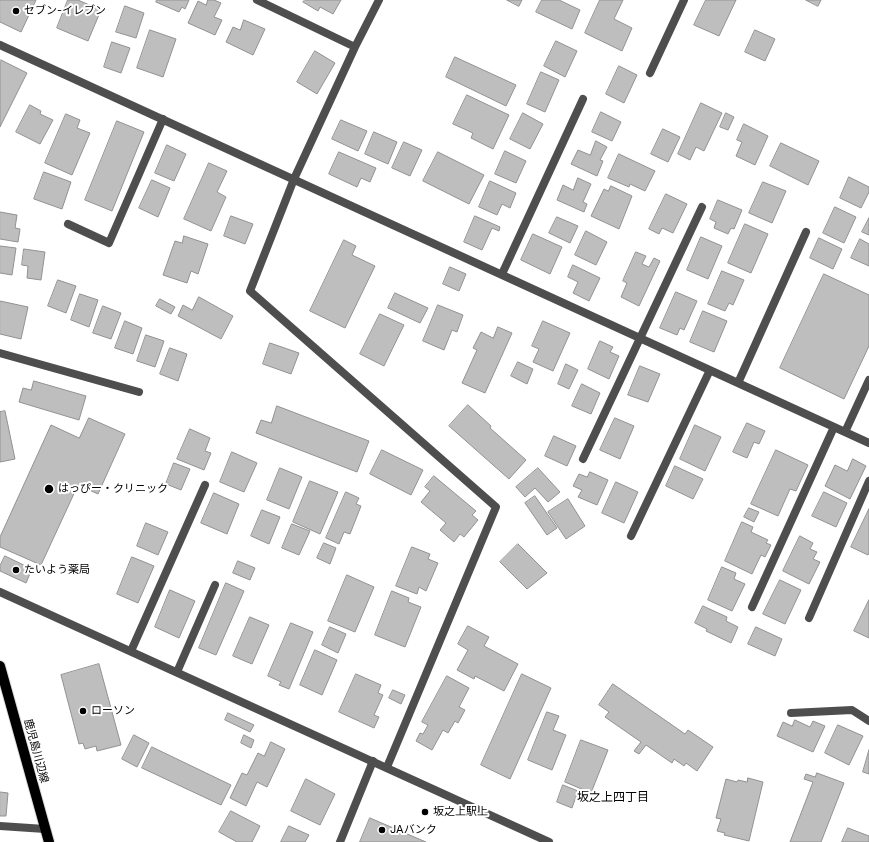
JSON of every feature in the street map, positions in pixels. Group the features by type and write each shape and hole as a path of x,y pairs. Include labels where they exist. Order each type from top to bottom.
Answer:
{"main road":[{"name":"鹿児島川辺線","path":"0,666 49,842"}],"street":[{"path":"257,0 355,47"},
{"path":"379,0 355,47 294,179 250,291 496,507 387,767"},
{"path":"650,73 684,0"},
{"path":"0,45 502,274 641,340 869,443"},
{"path":"502,274 584,99"},
{"path":"68,224 109,243 163,119"},
{"path":"583,459 641,340 702,207"},
{"path":"738,383 806,232"},
{"path":"0,353 139,392"},
{"path":"631,536 710,370"},
{"path":"845,432 869,380"},
{"path":"752,607 834,427"},
{"path":"808,618 869,481"},
{"path":"131,651 205,485"},
{"path":"177,672 215,585"},
{"path":"0,592 387,767 545,841"},
{"path":"792,713 852,710 869,722"},
{"path":"340,842 373,761"},
{"path":"0,826 45,829"}],"building":[{"name":"セブン-イレブン","path":"0,0 36,0 21,32 0,22"},
{"path":"68,0 78,0 101,10 88,41 57,28"},
{"path":"157,0 189,0 185,9 182,7 179,12 156,2"},
{"path":"208,0 214,0 221,3 214,17 222,20 215,35 188,23 198,1 206,5"},
{"path":"305,0 341,0 333,14 320,7 318,11 303,2"},
{"path":"507,0 522,0 519,6"},
{"path":"542,0 559,0 580,10 572,29 536,12"},
{"path":"600,0 623,0 614,19 632,28 622,51 585,33"},
{"path":"706,0 736,0 719,36 694,25"},
{"path":"806,0 821,0 818,6"},
{"path":"125,6 144,13 136,38 116,32"},
{"path":"244,20 265,29 253,55 226,42 233,27 240,30"},
{"path":"150,30 176,39 163,77 137,68"},
{"path":"755,30 775,39 765,61 745,52"},
{"path":"556,41 577,51 565,77 544,66"},
{"path":"112,42 130,48 121,73 104,67"},
{"path":"315,51 335,63 317,94 297,82"},
{"path":"455,57 516,85 506,106 446,77"},
{"path":"1,60 27,73 0,127 0,61"},
{"path":"619,66 637,75 624,103 606,94"},
{"path":"541,72 559,80 545,112 527,104"},
{"path":"467,95 509,115 493,149 471,138 473,133 453,124"},
{"path":"701,103 722,113 704,151 696,147 690,160 678,154"},
{"path":"30,105 41,111 40,114 53,120 40,144 16,132"},
{"path":"601,112 621,122 612,141 592,132"},
{"path":"523,113 543,124 530,149 510,139"},
{"path":"726,113 734,117 728,130 720,127"},
{"path":"66,114 80,120 77,128 90,133 72,175 45,163"},
{"path":"341,120 367,131 358,151 332,139"},
{"path":"117,121 144,132 112,211 85,200"},
{"path":"744,124 768,136 755,165 736,156 742,142 737,140"},
{"path":"663,129 680,137 668,162 651,154"},
{"path":"374,132 397,142 388,164 365,154"},
{"path":"596,141 607,147 600,160 603,161 597,176 571,164 578,150 590,155"},
{"path":"404,142 422,150 410,176 392,168"},
{"path":"781,143 819,161 808,185 770,166"},
{"path":"167,145 186,154 174,181 155,173"},
{"path":"505,151 526,161 516,183 495,174"},
{"path":"339,152 376,168 370,182 361,178 357,187 329,174"},
{"path":"438,152 484,175 469,204 423,181"},
{"path":"619,154 655,171 645,191 630,184 629,187 608,178"},
{"path":"209,163 227,171 217,192 226,197 211,231 184,219"},
{"path":"44,172 71,182 62,209 34,199"},
{"path":"849,177 869,187 869,192 861,208 840,198"},
{"path":"578,178 591,184 583,202 587,204 584,212 557,200 563,185 573,190"},
{"path":"152,180 170,188 158,217 139,208"},
{"path":"490,181 516,193 510,208 502,204 497,215 479,207"},
{"path":"763,182 786,191 772,223 749,213"},
{"path":"611,186 632,196 619,229 591,216 604,189 608,191"},
{"path":"666,194 687,204 673,233 662,228 659,234 649,229"},
{"path":"718,200 742,210 734,229 731,228 728,234 714,228 716,222 710,219"},
{"path":"835,207 856,217 844,243 823,233"},
{"path":"0,212 17,215 15,228 20,229 18,242 0,239"},
{"path":"231,216 253,224 245,244 224,236"},
{"path":"475,216 500,227 499,231 492,228 482,250 464,242"},
{"path":"557,217 578,226 570,243 549,233"},
{"path":"869,218 869,235 862,232"},
{"path":"745,224 768,234 751,273 728,263"},
{"path":"586,231 607,242 596,265 575,255"},
{"path":"533,234 562,247 550,274 521,260"},
{"path":"184,236 208,244 198,274 191,271 187,283 163,275 175,241 182,243"},
{"path":"701,237 722,246 708,279 687,270"},
{"path":"819,238 842,249 833,269 810,258"},
{"path":"860,239 869,244 869,266 851,258"},
{"path":"344,240 356,246 352,255 375,266 345,328 310,311"},
{"path":"0,246 16,248 12,275 0,273"},
{"path":"24,249 45,252 41,280 27,278 28,266 22,265"},
{"path":"636,252 646,256 642,264 649,267 654,258 660,261 639,306 621,297 627,283 623,281"},
{"path":"573,265 600,278 589,301 573,293 578,282 568,277"},
{"path":"450,267 466,274 459,291 443,284"},
{"path":"722,271 744,280 733,305 729,303 725,311 708,304"},
{"path":"824,274 869,295 869,346 844,399 780,368"},
{"path":"58,280 76,286 66,313 48,306"},
{"path":"676,292 697,301 684,330 680,328 677,335 660,328"},
{"path":"395,293 428,308 420,323 388,308"},
{"path":"80,294 98,300 89,327 71,320"},
{"path":"199,297 233,316 221,339 178,316 183,305 192,310"},
{"path":"160,299 175,307 171,314 156,306"},
{"path":"0,301 28,307 21,339 0,334"},
{"path":"438,305 463,315 457,332 452,330 444,350 423,341"},
{"path":"103,306 121,313 111,339 93,333"},
{"path":"703,311 727,321 714,352 690,342"},
{"path":"380,314 404,325 384,366 360,354"},
{"path":"125,321 142,328 133,354 115,348"},
{"path":"543,321 570,333 553,371 533,362 539,349 532,346"},
{"path":"498,327 512,333 485,393 462,383 477,350 473,348 481,332 493,338"},
{"path":"146,335 164,341 155,367 137,361"},
{"path":"600,341 613,347 610,352 619,356 609,379 588,369"},
{"path":"270,343 299,353 291,374 263,364"},
{"path":"170,348 187,354 178,381 160,374"},
{"path":"518,362 533,369 527,384 511,376"},
{"path":"566,364 578,370 569,389 558,384"},
{"path":"640,366 660,374 648,402 628,395"},
{"path":"34,381 86,396 79,420 19,402 23,388 31,390"},
{"path":"582,384 600,393 591,414 572,406"},
{"path":"468,405 491,426 490,428 526,460 509,479 449,426"},
{"path":"277,406 369,441 357,472 256,433 261,420 271,423"},
{"path":"5,411 15,459 0,462 0,412"},
{"name":"はっぴー・クリニック","path":"89,418 125,434 98,494 78,485 41,565 0,547 0,537 51,425 79,438"},
{"path":"615,418 634,426 620,459 600,450"},
{"path":"747,423 765,431 759,444 754,442 747,458 733,452"},
{"path":"695,425 721,437 705,471 680,459"},
{"path":"190,429 210,438 205,451 211,453 204,470 177,459"},
{"path":"554,436 576,446 567,466 545,456"},
{"path":"382,450 423,470 411,495 370,474"},
{"path":"776,450 808,465 796,491 790,489 778,516 751,504"},
{"path":"232,452 257,463 244,492 220,482"},
{"path":"853,459 866,466 850,499 825,486 835,465 847,471"},
{"path":"174,463 190,469 181,490 166,484"},
{"path":"675,466 703,479 693,499 666,486"},
{"path":"280,468 302,477 289,509 267,500"},
{"path":"538,468 560,492 548,502 535,488 525,497 516,487"},
{"path":"590,472 608,480 597,505 578,497 582,490 573,486 579,474 587,477"},
{"path":"434,476 476,511 472,515 478,520 464,537 460,534 454,542 440,530 446,523 421,502 430,491 425,487"},
{"path":"310,481 338,492 320,534 293,522"},
{"path":"616,482 638,492 624,523 602,513"},
{"path":"346,492 359,498 356,504 361,506 350,534 344,532 339,544 326,538"},
{"path":"824,492 847,503 836,527 812,516"},
{"path":"214,493 239,504 227,534 201,523"},
{"path":"535,496 557,528 547,535 525,503"},
{"path":"568,499 585,526 566,539 548,512"},
{"path":"749,508 759,512 754,522 744,517"},
{"path":"869,509 869,553 868,555 851,547"},
{"path":"262,510 280,517 269,544 251,536"},
{"path":"742,522 753,527 751,532 768,540 766,543 771,545 765,557 761,555 752,574 725,561"},
{"path":"146,523 168,532 158,555 137,546"},
{"path":"292,524 310,531 299,555 282,548"},
{"path":"800,536 813,543 810,549 817,552 813,559 820,562 809,584 783,571"},
{"path":"324,543 336,548 330,564 317,558"},
{"path":"518,544 547,573 527,589 500,562"},
{"path":"412,547 430,554 428,559 438,563 426,591 419,587 417,594 396,586"},
{"name":"たいよう薬局","path":"5,556 32,569 26,583 0,571 0,566"},
{"path":"132,557 154,566 138,603 117,594"},
{"path":"238,561 255,568 250,580 233,573"},
{"path":"722,567 736,573 734,579 745,584 732,611 708,600"},
{"path":"347,575 374,587 355,632 328,621"},
{"path":"780,580 801,590 785,624 763,614"},
{"path":"226,583 244,591 216,655 199,648"},
{"path":"170,590 195,601 179,638 155,627"},
{"path":"392,591 409,598 408,602 421,607 405,647 375,635"},
{"path":"869,600 869,638 854,631"},
{"path":"703,606 727,617 726,621 738,627 731,643 706,631 707,629 695,623"},
{"path":"250,617 269,625 252,664 233,656"},
{"path":"291,623 313,632 289,689 279,685 281,682 268,676"},
{"path":"468,626 489,637 484,646 518,664 504,691 475,676 474,679 457,670 468,650 458,644"},
{"path":"330,627 346,634 338,653 322,645"},
{"path":"756,627 782,639 775,656 748,644"},
{"path":"315,650 337,660 322,695 300,685"},
{"path":"99,664 121,745 97,751 96,746 85,749 83,743 79,744 61,675"},
{"path":"356,674 381,685 378,693 383,695 374,715 379,717 374,728 339,712"},
{"path":"522,674 551,688 510,779 481,765"},
{"path":"447,676 469,688 459,707 465,710 458,723 455,721 448,733 443,730 432,750 416,741 420,733 423,734 428,725 422,722"},
{"path":"613,684 685,734 688,730 713,747 697,771 686,763 684,766 674,759 672,763 646,745 639,754 634,751 641,742 605,717 609,712 599,705"},
{"path":"393,690 405,695 401,704 389,698"},
{"path":"547,712 559,716 553,730 566,735 552,770 528,760"},
{"path":"228,713 254,725 250,732 225,720"},
{"path":"795,720 810,727 813,721 825,726 813,752 777,736 783,722 792,726"},
{"path":"838,725 863,736 849,765 825,753"},
{"path":"134,735 149,743 137,767 122,759"},
{"path":"244,735 254,740 251,748 241,743"},
{"path":"581,740 608,750 591,793 565,782"},
{"path":"271,742 285,749 267,787 257,782 246,806 230,798 242,773 247,775 258,753 264,756"},
{"path":"152,747 231,785 221,805 142,768"},
{"path":"869,750 869,774 863,772"},
{"path":"817,773 844,783 821,842 790,842 813,782 804,779 806,774 815,777"},
{"path":"748,778 763,782 749,841 724,835 725,833 717,831 721,819 716,818 726,779 737,782 738,780 747,782"},
{"path":"306,779 335,794 320,825 291,811"},
{"path":"563,785 578,791 572,808 557,802"},
{"path":"0,792 8,793 6,816 0,816"},
{"path":"231,811 260,826 252,842 237,842 219,832"},
{"name":"JAバンク","path":"370,818 426,842 360,842"},
{"path":"289,826 309,835 305,842 281,842"},
{"path":"848,828 869,836 869,842 842,842"}],"place":[{"name":"セブン-イレブン","path":"16,11"},
{"name":"はっぴー・クリニック","path":"49,489"},
{"name":"たいよう薬局","path":"16,570"},
{"name":"ローソン","path":"83,711"},
{"name":"坂之上駅上","path":"425,812"},
{"name":"JAバンク","path":"382,830"}],"district":[{"name":"坂之上四丁目","path":"613,797"}]}
